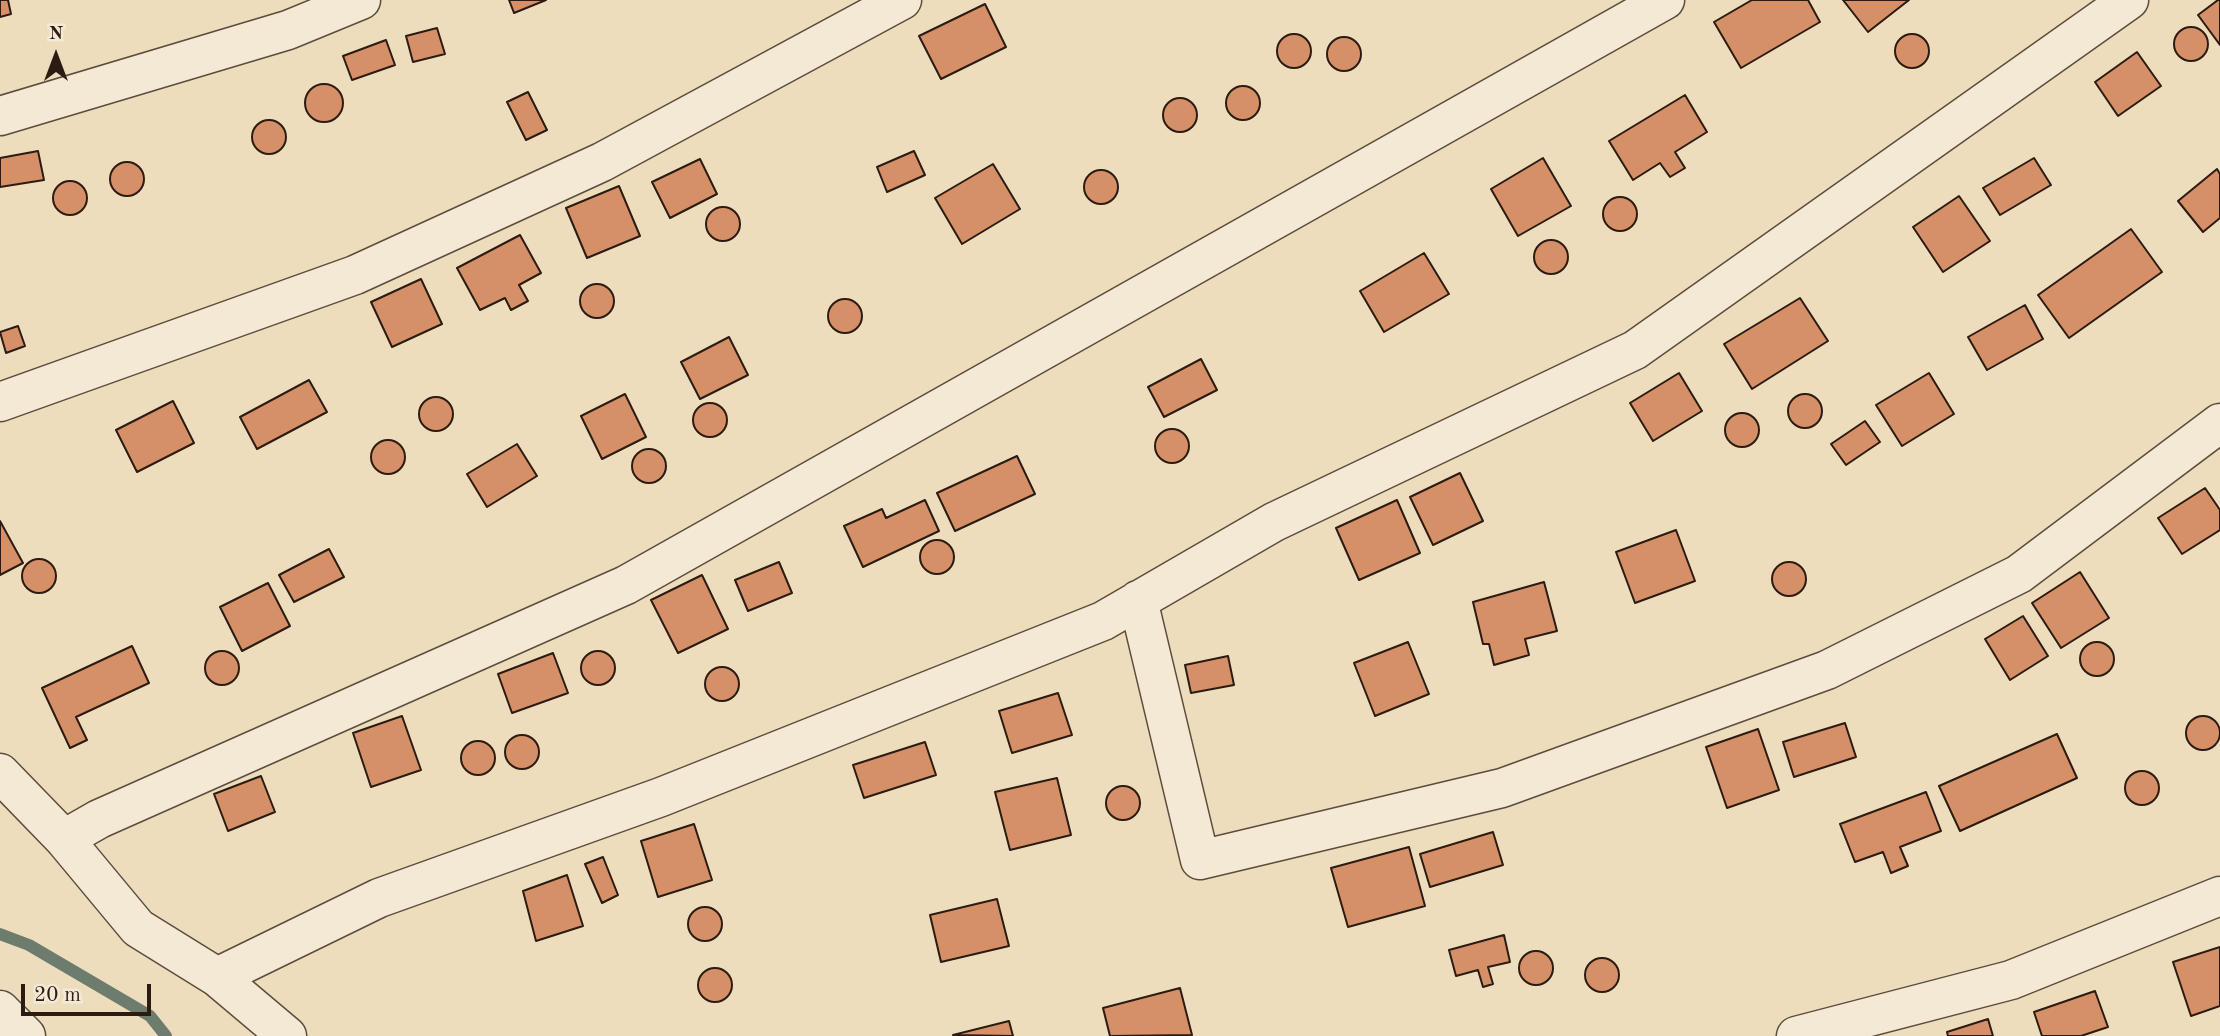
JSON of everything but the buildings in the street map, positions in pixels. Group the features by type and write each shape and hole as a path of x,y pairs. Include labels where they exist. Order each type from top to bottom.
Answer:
{"street":[{"path":"0,116 288,30 361,0"},
{"path":"0,402 355,275 602,162 902,0"},
{"path":"64,839 99,818 626,585 1665,0"},
{"path":"217,977 379,898 661,797 1103,621 1274,522 1635,350 2129,0"},
{"path":"1138,600 1200,860 1502,788 1827,670 2020,574 2220,423"},
{"path":"0,773 64,839 138,928 217,977 287,1036"},
{"path":"1796,1036 2011,980 2220,896"},
{"path":"0,1010 26,1036"}],"waterway":[{"path":"0,934 29,945 150,1016 166,1036"}]}
